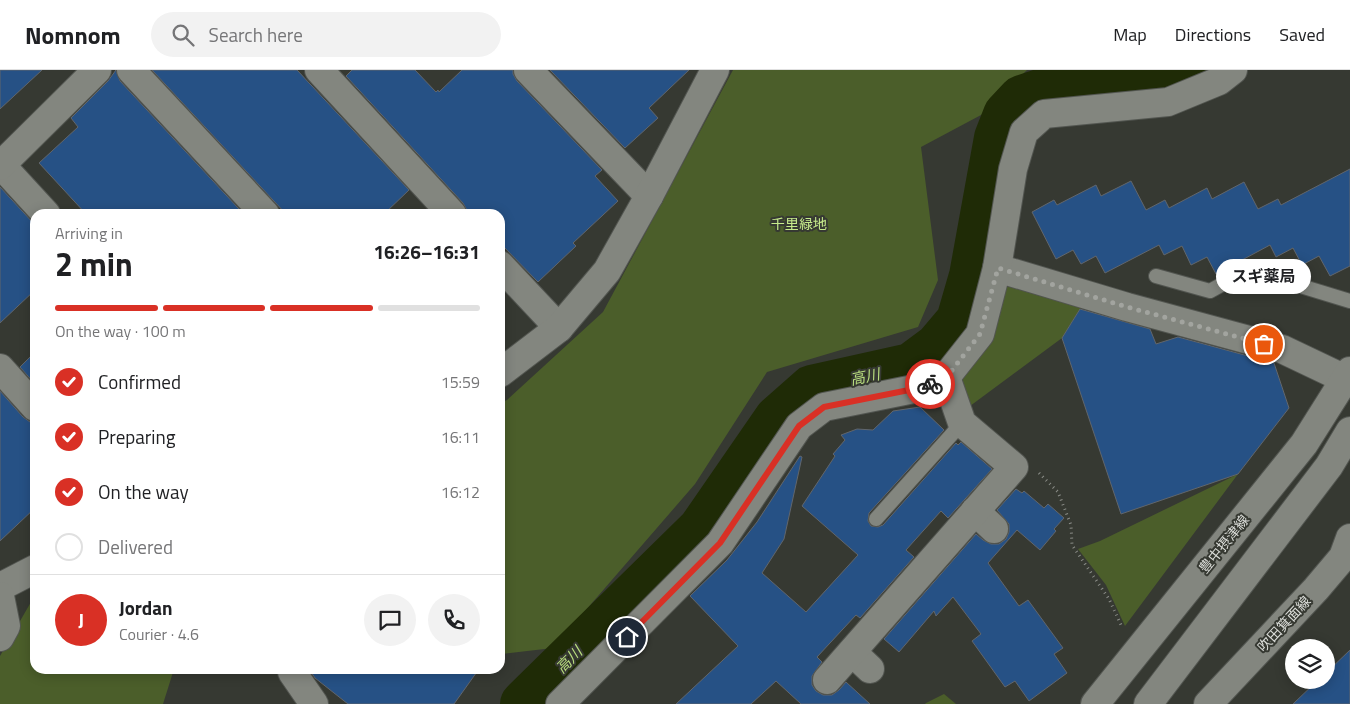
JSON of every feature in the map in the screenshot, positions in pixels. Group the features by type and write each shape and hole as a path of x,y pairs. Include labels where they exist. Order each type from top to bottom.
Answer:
{"street":[{"path":"41,209 0,165 97,70"},
{"path":"131,70 260,209"},
{"path":"319,70 447,209"},
{"path":"528,70 649,196"},
{"path":"505,369 559,328 607,271 715,70"},
{"path":"560,704 720,543 799,426 824,407 919,388 946,378 980,334 998,268 1013,169 1024,132 1044,114 1168,102 1218,81 1233,70"},
{"path":"998,268 1127,307 1282,349 1348,378"},
{"path":"505,270 559,328"},
{"path":"0,368 30,401"},
{"path":"827,680 861,660 984,520 1018,463 962,423 946,378"},
{"name":"豊中摂津線","path":"1095,704 1304,444 1348,378"},
{"path":"1148,704 1329,466 1350,431"},
{"name":"吹田箕面線","path":"1208,704 1316,590 1342,556 1350,538"},
{"path":"0,587 30,572"},
{"path":"0,596 6,626 0,637"},
{"path":"293,674 314,704"}],"lane":[{"path":"1156,276 1210,291 1248,270 1350,301"},
{"path":"876,519 962,423"}],"path":[{"path":"1018,463 1036,469 1058,492 1071,525 1072,545 1109,599 1125,635"}],"green space":[{"name":"千里緑地","path":"733,70 1027,70 981,115 921,147 938,280 918,327 767,372 695,484 553,648 505,654 505,401 603,312"},
{"path":"1014,282 1082,306 1062,338 966,409 960,382 1003,290"},
{"path":"1238,474 1125,626 1106,585 1078,549 1100,541"},
{"path":"30,604 30,674 172,674 163,704 0,704 0,656"},
{"path":"944,694 956,704 925,704 926,703"}],"building":[{"path":"0,70 42,70 0,109"},
{"path":"116,70 120,81 239,209 81,209 39,163 78,127 71,118 108,81"},
{"path":"152,70 297,70 409,190 389,209 281,209"},
{"path":"352,70 415,70 436,92 438,90 439,92 462,70 513,70 517,81 602,170 595,176 618,201 573,243 576,246 538,282 505,248 505,209 466,209 463,203 346,76"},
{"path":"550,70 689,70 649,108 658,118 625,148"},
{"path":"1350,169 1350,266 1330,276 1319,256 1302,265 1293,248 1276,257 1270,245 1216,274 1207,257 1191,265 1182,246 1164,255 1159,245 1105,273 1096,256 1081,264 1073,250 1056,259 1032,212 1054,200 1057,205 1096,185 1101,196 1131,181 1146,210 1165,200 1169,208 1207,188 1212,199 1244,182 1258,209 1278,199 1281,205"},
{"path":"0,187 30,220 30,295 0,323"},
{"path":"1080,309 1150,329 1156,344 1178,337 1274,363 1289,408 1238,474 1121,514 1062,338"},
{"path":"30,357 30,378 20,367"},
{"path":"0,391 23,417 30,422 30,513 0,541"},
{"path":"920,407 944,430 869,513 868,521 871,526 878,527 883,525 956,443 958,445 961,442 992,469 948,518 941,511 906,550 914,557 860,618 856,615 817,657 822,662 812,676 812,685 816,691 823,695 832,695 846,682 870,704 801,704 776,681 751,704 676,704 738,646 690,596 727,560 757,522 800,456 802,457 784,539 762,573 806,612 858,555 802,506 835,456 833,454 845,440 841,435 857,429 873,430 893,411"},
{"path":"1016,489 1022,493 1024,491 1044,508 1048,504 1064,518 1040,550 1017,530 988,563 1019,606 1028,600 1063,648 1054,654 1067,673 1029,701 1015,681 1005,687 972,641 981,634 953,597 936,616 934,611 899,652 884,639 976,534 991,544 999,544 1006,539 1009,532 1009,524 997,510"},
{"path":"1350,650 1350,704 1293,704 1309,689 1335,689 1335,664"},
{"path":"312,674 475,674 454,704 348,704"}],"waterway":[{"name":"高川","path":"524,704 702,529 778,419 812,389 911,367 938,347 960,321 973,276 998,138 1007,115 1022,99 1040,93 1171,75 1182,70"}],"way so far":[{"path":"930,384 946,378 980,334 998,268 1127,307 1264,344"}],"place":[{"name":"スギ薬局","path":"1264,344"}],"route":[{"path":"627,637 720,543 799,426 824,407 919,388 930,384"}]}
